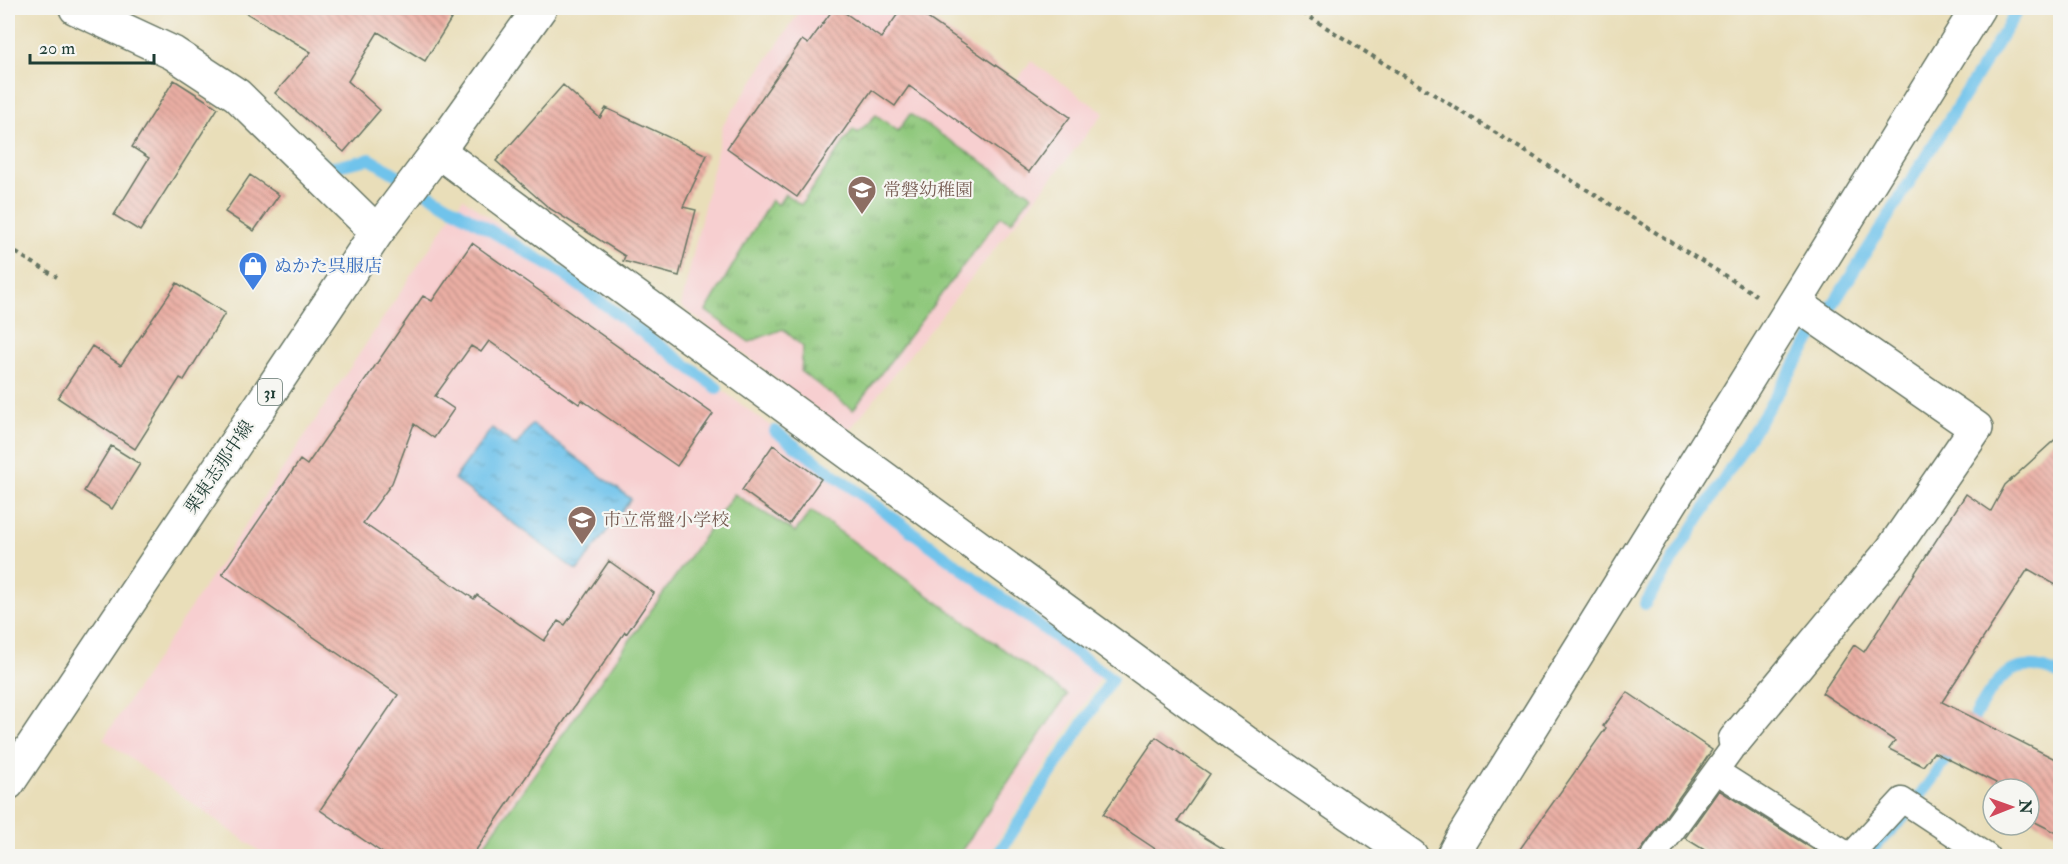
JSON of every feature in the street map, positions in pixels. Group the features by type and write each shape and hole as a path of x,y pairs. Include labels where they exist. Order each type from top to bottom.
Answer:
{"street":[{"path":"76,8 173,53 237,95 377,232"},
{"name":"栗東志那中線","path":"8,783 377,232 540,8"},
{"path":"1453,856 1805,314 1978,8"},
{"path":"438,151 1245,742 1411,856"},
{"path":"1735,740 1892,550 1976,428 1805,314"}],"lane":[{"path":"1654,856 1731,750 1735,740"},
{"path":"1716,771 1845,853 1854,852 1902,801 1987,856"}],"path":[{"path":"1295,8 1805,314"},
{"path":"8,248 57,277"}],"shaded area":[{"name":"常磐幼稚園","path":"802,8 916,8 1017,80 1031,61 1104,113 847,433 681,306 723,125"},
{"name":"市立常盤小学校","path":"463,198 1104,673 988,856 266,856 103,739"}],"green space":[{"path":"910,114 1032,195 1011,222 1001,216 853,410 801,372 803,347 783,329 749,342 706,311 771,200 778,205 785,194 801,205 853,129 858,133 876,115 898,131"},
{"path":"734,494 795,532 811,511 1067,695 958,856 476,856"}],"water":[{"path":"532,424 631,499 577,571 454,479 492,428 516,446"}],"building":[{"path":"238,8 458,8 425,61 378,32 348,81 380,110 344,152 275,93 311,52"},
{"path":"834,8 838,8 881,38 902,8 913,8 1070,117 1029,172 909,86 895,106 872,90 797,197 727,148 802,40 808,44"},
{"path":"174,80 218,108 140,231 114,215 149,158 132,147"},
{"path":"563,85 600,118 606,108 707,155 683,207 696,210 679,276 623,261 625,256 549,208 496,161"},
{"path":"250,175 279,195 254,231 225,212"},
{"path":"472,243 713,414 677,466 582,400 579,404 489,341 481,352 471,346 435,396 454,409 434,438 414,424 392,483 363,523 474,599 477,595 544,641 558,621 565,625 609,561 654,593 472,856 387,856 320,810 398,695 222,574 300,460 307,465 423,296 432,301"},
{"path":"177,283 225,313 184,380 180,378 135,449 58,398 92,346 121,365"},
{"path":"2061,434 2061,588 2028,569 1942,702 2061,762 2061,835 2041,825 2041,777 1984,777 1934,752 1923,766 1889,749 1895,741 1822,693 1854,645 1864,652 1966,494 1991,511 2005,485"},
{"path":"773,445 821,479 789,524 742,490"},
{"path":"111,446 140,464 112,509 84,491"},
{"path":"1627,692 1712,750 1700,768 1637,856 1515,856 1606,728 1603,726"},
{"path":"1156,737 1210,774 1178,821 1235,856 1166,856 1103,814"},
{"path":"1719,790 1824,856 1714,856 1685,838"}],"waterway":[{"path":"1645,604 2019,8"},
{"path":"321,161 328,168 370,159 562,273 717,388"},
{"path":"775,431 1112,679 997,856"},
{"path":"1965,732 1992,689 2001,678 2012,671 2025,667 2041,668 2060,675"},
{"path":"1874,847 1907,814 1955,747"}],"place":[{"name":"常磐幼稚園","path":"862,216"},
{"name":"ぬかた呉服店","path":"253,292"},
{"name":"市立常盤小学校","path":"582,546"}]}
